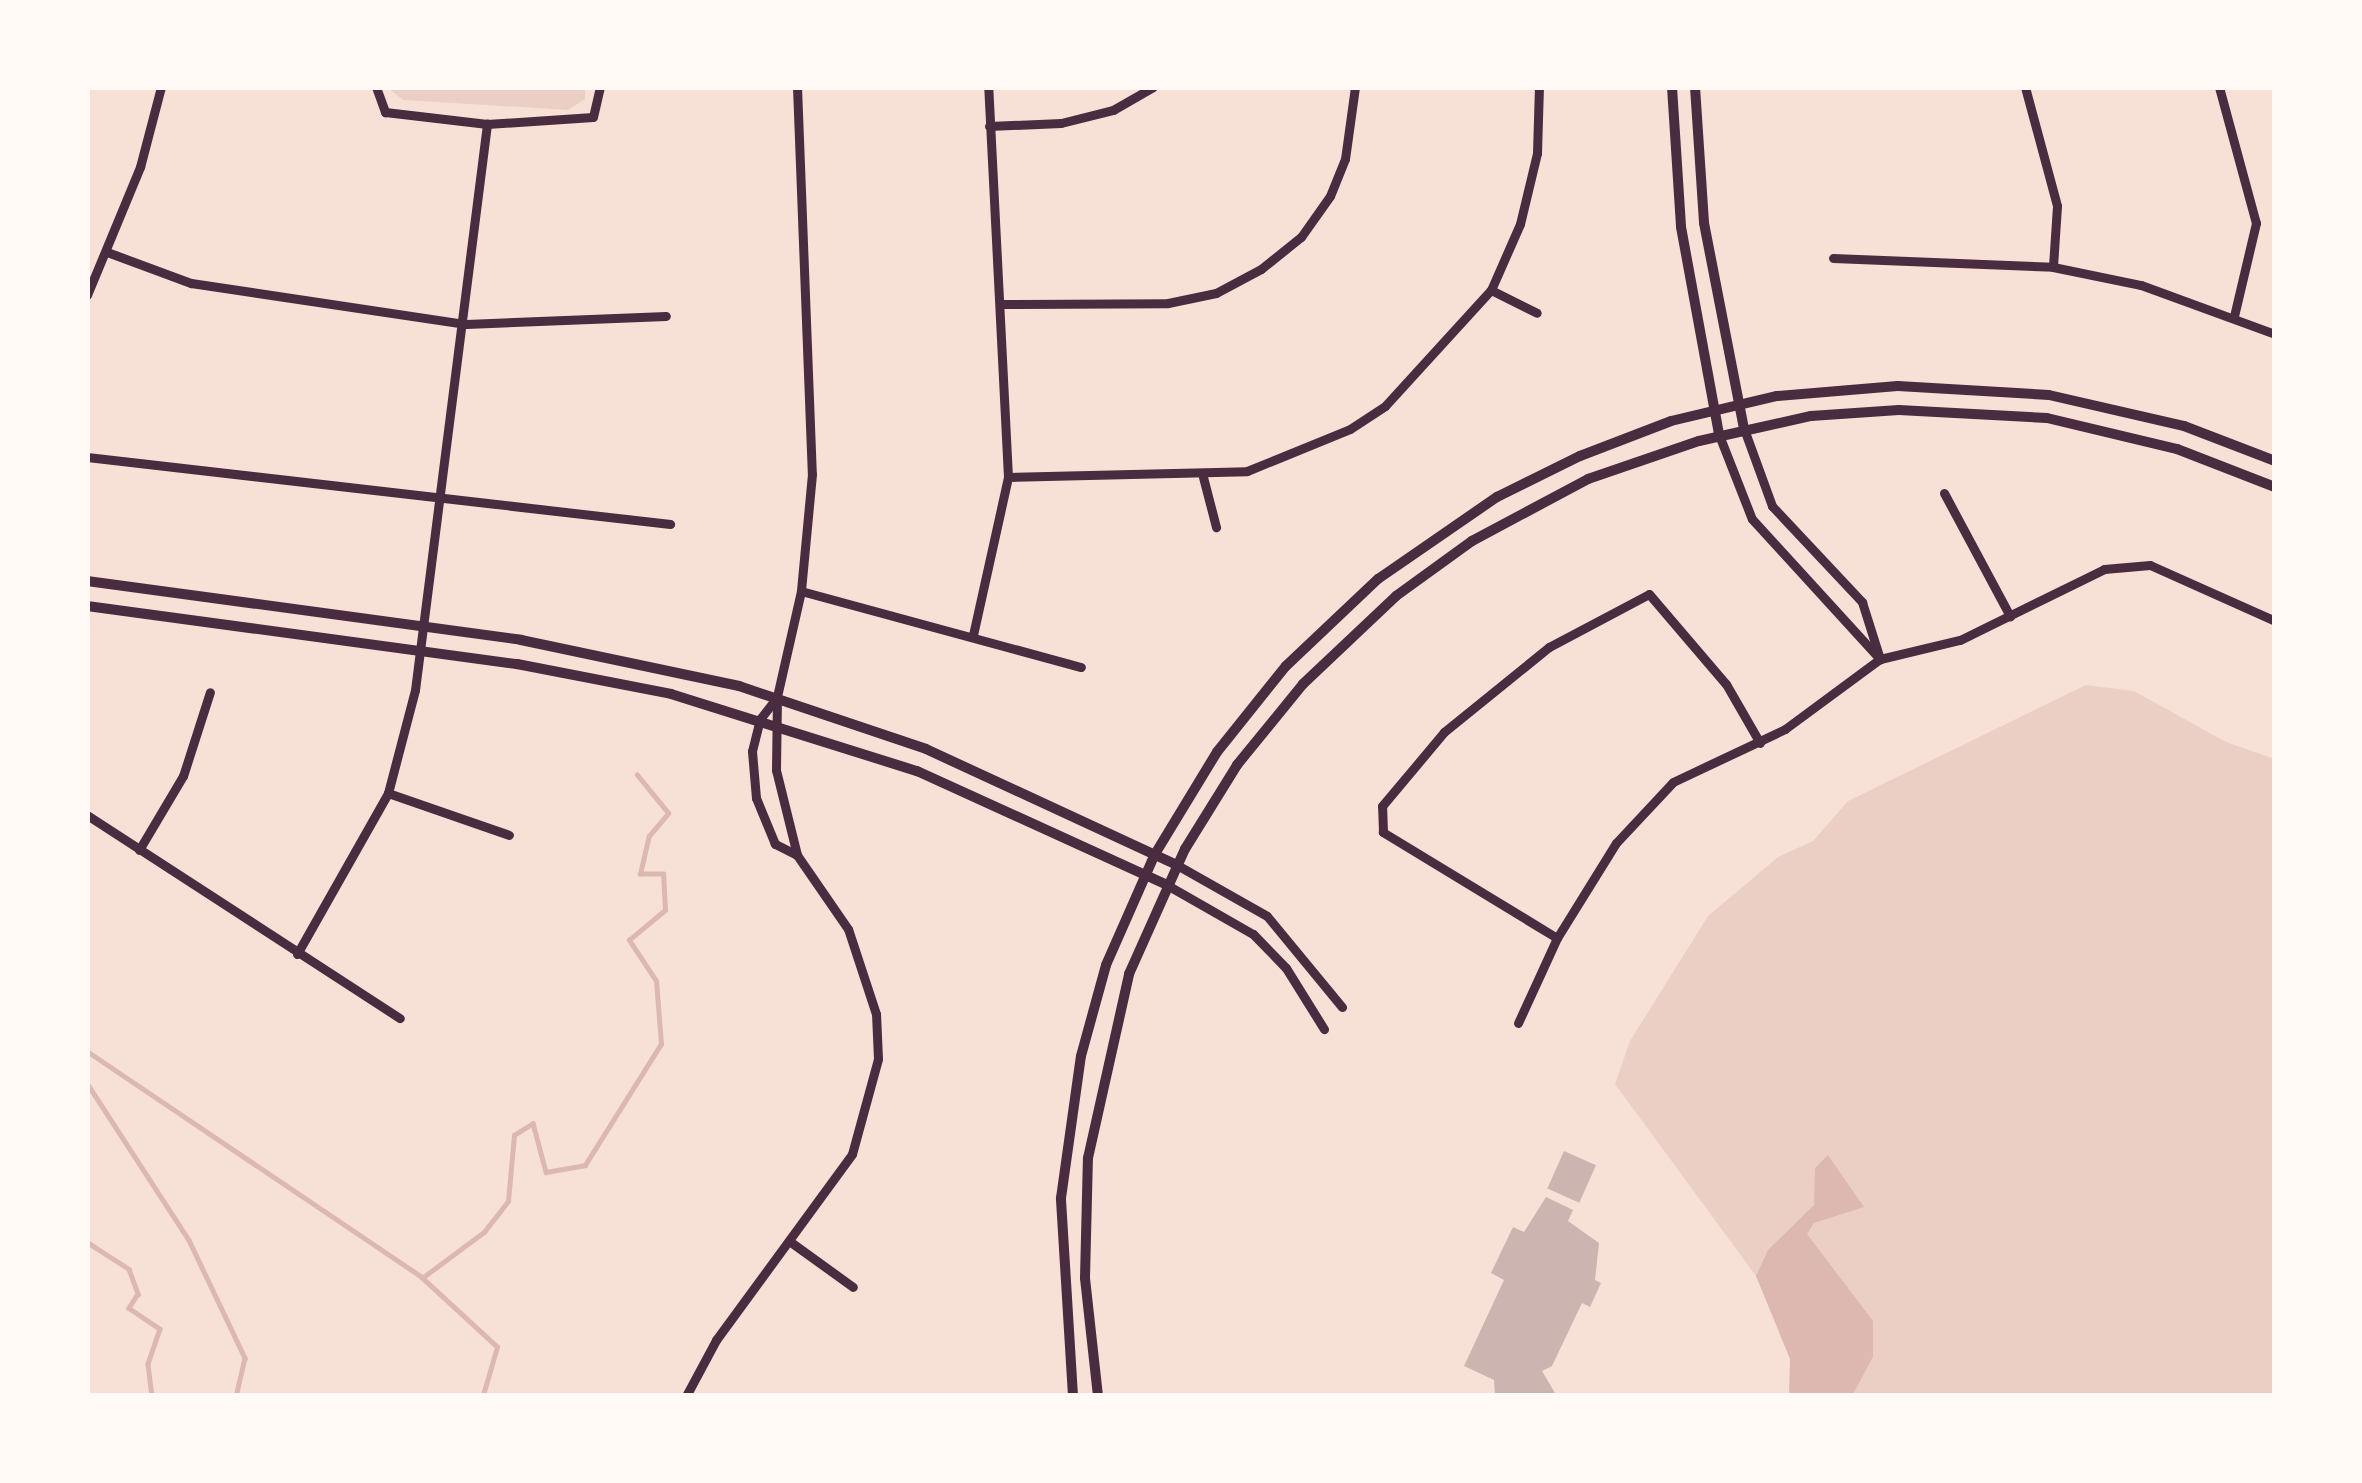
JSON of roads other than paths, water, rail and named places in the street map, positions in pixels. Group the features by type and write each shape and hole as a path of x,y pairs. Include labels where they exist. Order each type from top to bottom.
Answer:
{"street":[{"path":"87,296 107,251 161,87"},
{"path":"376,87 385,112 487,124 593,117 600,87"},
{"path":"686,1396 716,1340 792,1243 852,1154 878,1059 866,972 848,929 797,855 777,781 777,697 801,591 812,474 796,87"},
{"path":"974,635 1008,477 1003,304 988,87"},
{"path":"989,125 1061,123 1113,110 1153,87"},
{"path":"1003,304 1168,303 1216,293 1261,269 1301,237 1330,196 1345,159 1354,87"},
{"path":"1008,477 1203,477 1266,465 1350,429 1429,366 1491,290 1525,206 1539,87"},
{"path":"1672,87 1681,227 1719,435 1752,519 1880,659"},
{"path":"1695,87 1704,224 1744,429 1772,506 1862,602 1880,659"},
{"path":"2025,87 2057,206 2053,267"},
{"path":"2219,87 2256,223 2234,316"},
{"path":"296,954 388,794 422,638 437,502 466,324 487,124"},
{"path":"107,251 191,283 466,324 666,316"},
{"path":"1833,258 2053,267 2234,316 2275,334"},
{"path":"1491,290 1537,313"},
{"path":"1073,1396 1059,1240 1072,1107 1106,965 1155,854 1256,701 1378,579 1537,476 1738,403 1898,386 2049,394 2184,426 2275,461"},
{"path":"1098,1396 1084,1278 1088,1158 1118,1010 1177,865 1275,716 1396,596 1550,497 1744,429 1899,410 2047,418 2176,449 2275,487"},
{"path":"87,457 437,502 670,524"},
{"path":"1203,477 1216,527"},
{"path":"1944,493 2010,616"},
{"path":"1518,1023 1557,938 1616,843 1673,782 1760,742 1880,659 1960,640 2104,569 2150,565 2275,621"},
{"path":"87,581 422,638 619,682 760,719 917,771 1145,874 1253,934 1286,968 1324,1029"},
{"path":"801,591 1081,667"},
{"path":"1557,938 1383,832 1382,806 1444,732 1549,647 1649,594 1726,684 1760,742"},
{"path":"87,606 624,658 777,697 926,749 1177,865 1267,916 1342,1007"},
{"path":"139,850 183,776 210,692"},
{"path":"777,697 760,719 752,751 756,799 775,844 797,855"},
{"path":"388,794 509,836"},
{"path":"87,815 400,1018"},
{"path":"792,1243 853,1287"}],"waterway":[{"path":"420,1396 483,1395 497,1347 422,1278 484,1232 508,1201 514,1135 533,1123 546,1172 585,1165 661,1044 656,981 629,940 665,910 663,874 640,874 649,836 668,813 637,775"},
{"path":"87,1051 421,1276"},
{"path":"87,1083 189,1240 245,1358 236,1396"},
{"path":"87,1242 129,1269 138,1294 129,1308 160,1329 148,1364 152,1396"}]}
